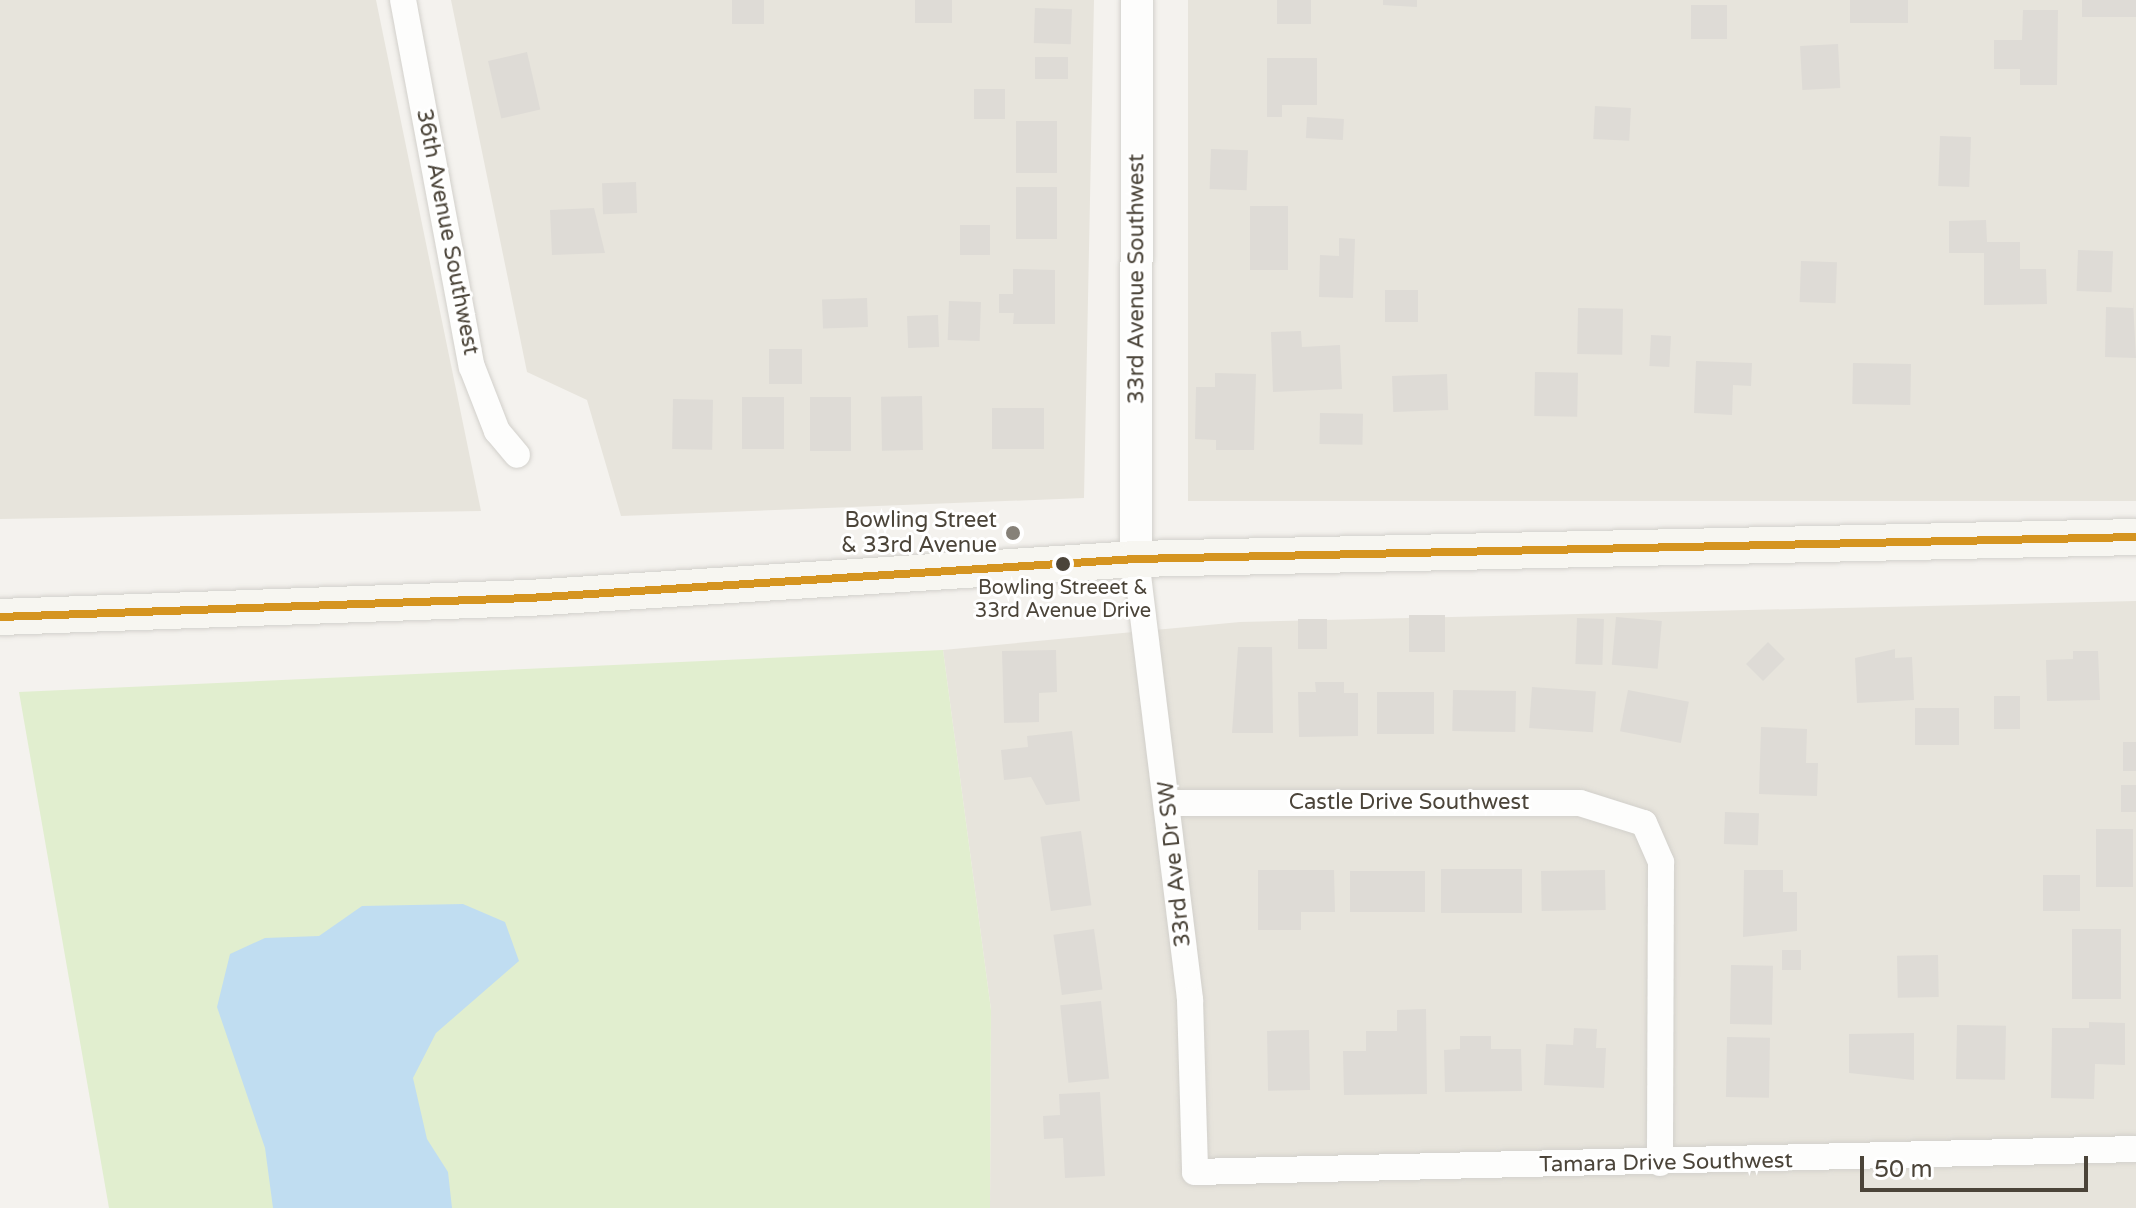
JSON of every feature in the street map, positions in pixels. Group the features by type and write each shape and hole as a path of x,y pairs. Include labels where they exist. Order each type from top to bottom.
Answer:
{"main road":[{"path":"18,617 529,598 1136,559 2136,537"}],"street":[{"name":"36th Avenue Southwest","path":"403,0 472,367 497,431 517,455"},
{"name":"33rd Avenue Southwest","path":"1136,559 1137,0"},
{"name":"33rd Ave Dr SW","path":"1136,559 1169,803 1190,1000 1195,1172"},
{"name":"Castle Drive Southwest","path":"1169,803 1580,803 1644,823 1661,862 1660,1163"},
{"name":"Tamara Drive Southwest","path":"1195,1172 2136,1149"}],"shaded area":[{"path":"0,0 376,0 481,511 0,519"},
{"path":"451,0 1094,0 1084,498 621,516 587,400 527,372"},
{"path":"1188,0 2136,0 2136,501 1188,501"},
{"path":"2136,601 2136,1208 990,1208 991,1010 943,650 1240,622"}],"green space":[{"path":"943,650 991,1010 990,1208 109,1208 19,692"}],"water":[{"path":"463,904 505,922 519,961 436,1033 413,1078 427,1139 448,1172 452,1208 273,1208 265,1148 217,1007 230,954 265,938 319,936 362,906"}],"building":[{"path":"732,0 764,0 764,24 732,24"},
{"path":"915,0 952,0 952,23 915,23"},
{"path":"1277,0 1311,0 1311,24 1277,24"},
{"path":"1383,0 1417,0 1417,7 1383,5"},
{"path":"1850,0 1908,0 1908,23 1850,23"},
{"path":"2082,0 2136,0 2136,17 2082,17"},
{"path":"1691,5 1727,5 1727,39 1691,39"},
{"path":"1035,8 1072,9 1071,44 1034,43"},
{"path":"2023,10 2058,10 2057,85 2020,85 2020,69 1994,69 1994,40 2022,40"},
{"path":"1838,44 1840,88 1802,90 1800,46"},
{"path":"527,52 540,109 501,118 488,61"},
{"path":"1035,57 1068,57 1068,79 1035,79"},
{"path":"1267,58 1317,58 1317,105 1282,105 1282,117 1267,117"},
{"path":"974,89 1005,89 1005,119 974,119"},
{"path":"1595,106 1631,108 1629,141 1593,139"},
{"path":"1307,117 1344,119 1343,140 1306,138"},
{"path":"1016,121 1057,121 1057,173 1016,173"},
{"path":"1940,136 1971,137 1969,187 1938,186"},
{"path":"1211,149 1248,150 1247,190 1210,189"},
{"path":"636,182 637,213 603,214 602,183"},
{"path":"1016,187 1057,187 1057,239 1016,239"},
{"path":"1250,206 1288,206 1288,270 1250,270"},
{"path":"594,208 605,253 552,255 550,210"},
{"path":"1986,220 1987,242 2020,242 2020,269 2046,269 2047,304 1984,305 1984,253 1949,253 1949,221"},
{"path":"960,225 990,225 990,255 960,255"},
{"path":"1339,238 1355,239 1353,298 1319,297 1320,255 1339,256"},
{"path":"2078,250 2113,251 2112,292 2077,291"},
{"path":"1801,261 1837,262 1836,303 1800,302"},
{"path":"1013,269 1055,270 1055,324 1013,324 1014,313 999,313 999,294 1013,294"},
{"path":"1385,290 1418,290 1418,322 1385,322"},
{"path":"867,298 868,327 823,329 822,300"},
{"path":"949,301 981,302 980,341 948,340"},
{"path":"2133,301 2136,358 2105,357 2106,307 2133,308"},
{"path":"1578,308 1623,309 1622,355 1577,354"},
{"path":"938,315 939,347 908,348 907,316"},
{"path":"1301,331 1302,347 1340,345 1342,389 1273,392 1271,332"},
{"path":"1651,335 1671,336 1669,367 1649,366"},
{"path":"769,349 802,349 802,384 769,384"},
{"path":"1696,361 1752,363 1751,386 1733,385 1732,415 1694,413"},
{"path":"1853,363 1911,364 1910,405 1852,404"},
{"path":"1535,372 1578,373 1577,417 1534,416"},
{"path":"1215,373 1256,374 1254,450 1216,450 1216,440 1195,439 1196,387 1215,387"},
{"path":"1447,374 1448,410 1393,412 1392,376"},
{"path":"922,396 923,450 882,451 881,397"},
{"path":"742,397 784,397 784,449 742,449"},
{"path":"810,397 851,397 851,451 810,451"},
{"path":"673,399 713,400 712,450 672,449"},
{"path":"992,408 1044,408 1044,449 992,449"},
{"path":"1320,413 1363,414 1362,445 1319,444"},
{"path":"1409,615 1445,615 1445,652 1409,652"},
{"path":"1616,617 1662,621 1658,669 1612,665"},
{"path":"1577,618 1604,619 1602,665 1575,664"},
{"path":"1298,619 1327,619 1327,649 1298,649"},
{"path":"1768,642 1785,659 1763,681 1746,664"},
{"path":"1238,647 1272,647 1273,733 1232,733"},
{"path":"1895,649 1895,658 1912,657 1914,700 1857,703 1855,658"},
{"path":"1056,650 1057,692 1039,693 1039,722 1004,723 1002,651"},
{"path":"2073,651 2098,651 2100,700 2047,701 2046,660 2073,659"},
{"path":"1315,682 1344,682 1344,693 1358,693 1358,736 1299,737 1298,692 1316,692"},
{"path":"1532,687 1596,691 1593,732 1529,728"},
{"path":"1453,690 1516,691 1515,732 1452,731"},
{"path":"1628,690 1689,702 1681,743 1620,731"},
{"path":"1377,692 1434,692 1434,734 1377,734"},
{"path":"1994,696 2020,696 2020,729 1994,729"},
{"path":"1915,708 1959,708 1959,745 1915,745"},
{"path":"1761,727 1807,729 1806,763 1818,763 1817,796 1759,794"},
{"path":"1072,731 1080,801 1046,805 1031,777 1004,780 1001,750 1028,747 1027,736"},
{"path":"2123,742 2136,742 2136,771 2123,771"},
{"path":"2121,785 2136,785 2136,812 2121,812"},
{"path":"1725,812 1759,813 1758,845 1724,844"},
{"path":"2096,829 2133,829 2133,887 2096,887"},
{"path":"1081,831 1091,905 1051,911 1040,837"},
{"path":"1441,869 1522,869 1522,913 1441,913"},
{"path":"1258,870 1334,870 1335,912 1301,912 1301,930 1258,930"},
{"path":"1605,870 1606,910 1542,911 1541,871"},
{"path":"1744,870 1783,870 1783,892 1797,892 1797,931 1743,937"},
{"path":"1350,871 1425,871 1425,912 1350,912"},
{"path":"2043,875 2080,875 2080,911 2043,911"},
{"path":"1094,929 1102,989 1062,995 1053,935"},
{"path":"2072,929 2121,929 2121,999 2072,999"},
{"path":"1782,950 1801,950 1801,970 1782,970"},
{"path":"1938,955 1939,997 1898,998 1897,956"},
{"path":"1731,965 1773,966 1772,1025 1730,1024"},
{"path":"1101,1001 1109,1079 1068,1083 1060,1005"},
{"path":"1426,1009 1427,1094 1344,1095 1343,1051 1366,1051 1366,1031 1397,1031 1397,1010"},
{"path":"2089,1022 2125,1023 2125,1065 2095,1064 2094,1099 2051,1098 2052,1028 2089,1028"},
{"path":"1957,1025 2006,1026 2005,1080 1956,1079"},
{"path":"1574,1028 1597,1029 1596,1048 1606,1048 1604,1088 1544,1085 1546,1044 1573,1045"},
{"path":"1309,1030 1310,1090 1268,1091 1267,1031"},
{"path":"1914,1033 1914,1080 1849,1073 1849,1034"},
{"path":"1460,1036 1491,1036 1491,1049 1521,1049 1522,1091 1445,1092 1444,1050 1460,1049"},
{"path":"1727,1037 1770,1038 1769,1098 1726,1097"},
{"path":"1100,1092 1105,1176 1065,1178 1063,1138 1044,1139 1043,1116 1060,1115 1059,1094"}],"transit line":[{"path":"0,617 529,598 1136,559 2136,537"}],"place":[{"name":"Bowling Street & 33rd Avenue","path":"1013,533"},
{"name":"Bowling Streeet & 33rd Avenue Drive","path":"1063,564"}]}
